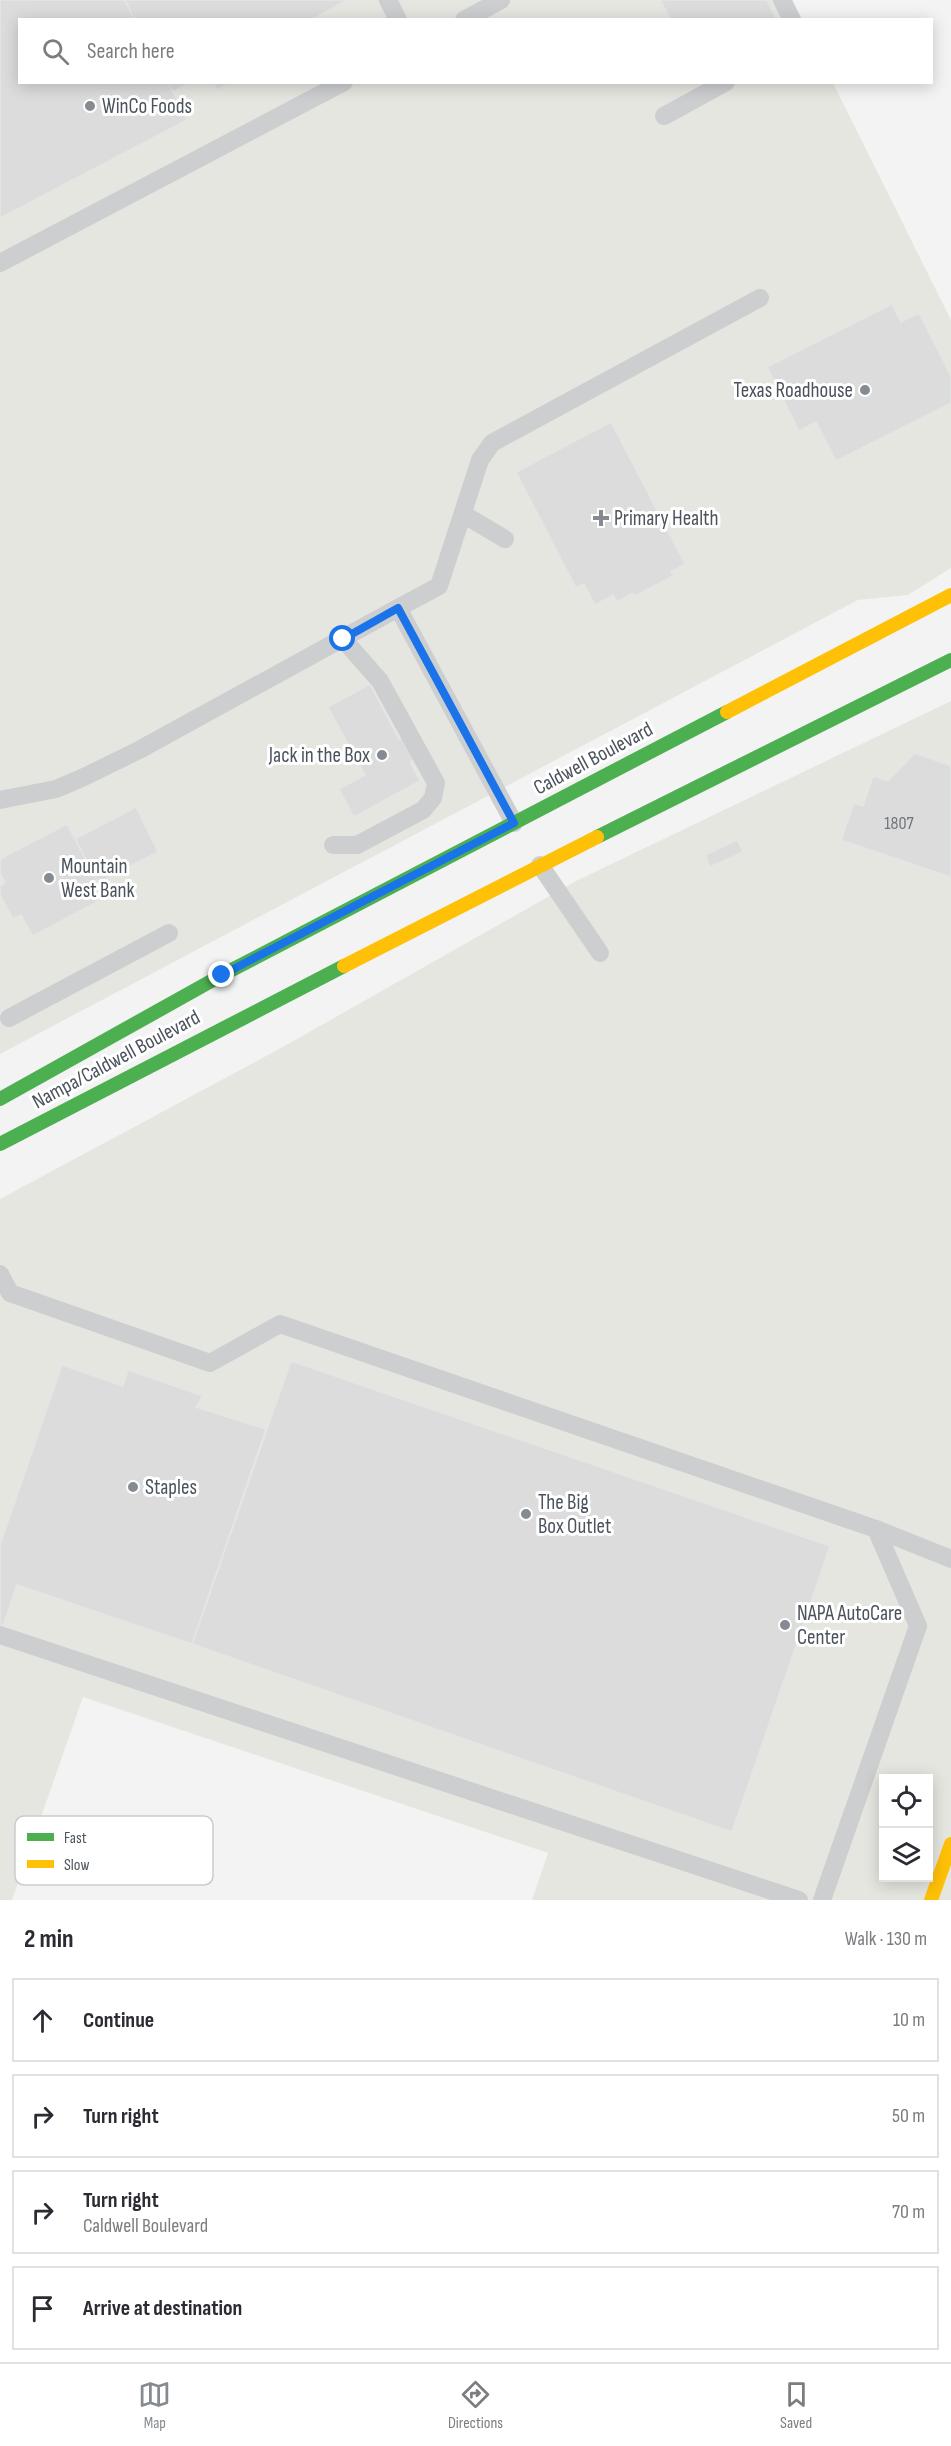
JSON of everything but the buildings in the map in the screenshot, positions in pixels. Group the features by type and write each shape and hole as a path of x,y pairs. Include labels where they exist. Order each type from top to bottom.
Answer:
{"main road":[{"name":"Caldwell Boulevard","path":"222,975 951,595"},
{"path":"540,865 951,660"},
{"name":"Nampa/Caldwell Boulevard","path":"0,1143 540,865"},
{"name":"Nampa/Caldwell Boulevard","path":"0,1099 222,975"},
{"path":"931,1900 951,1844"}],"lane":[{"path":"387,0 397,18"},
{"path":"468,18 501,0"},
{"path":"782,0 791,18"},
{"path":"0,263 340,84"},
{"path":"664,116 722,84"},
{"path":"0,800 56,789 84,777 139,750 439,586 480,460 492,443 760,298"},
{"path":"463,514 505,539"},
{"path":"398,608 514,823"},
{"path":"333,845 357,845 423,810 433,798 436,783 380,681 343,639"},
{"path":"540,865 600,953"},
{"path":"9,1018 169,933"},
{"path":"0,1274 10,1293 210,1363 280,1324 876,1529 951,1559"},
{"path":"822,1900 918,1626 876,1529"},
{"path":"0,1635 799,1900"}],"shaded area":[{"path":"0,0 792,0 801,18 18,18 18,84 833,84 951,320 951,568 908,595 858,600 0,1054"},
{"path":"951,701 951,1900 532,1900 548,1853 83,1697 41,1816 15,1816 15,1885 17,1885 12,1900 0,1900 0,1199 281,1048 576,881"}],"traffic: fast":[{"path":"597,837 951,660"},
{"path":"0,1099 222,975 727,712"},
{"path":"0,1144 344,966"}],"traffic: slow":[{"path":"727,712 951,595"},
{"path":"344,966 597,837"},
{"path":"931,1900 951,1844"}],"place":[{"name":"WinCo Foods","path":"90,106"},
{"name":"Texas Roadhouse","path":"865,390"},
{"name":"Primary Health","path":"601,518"},
{"name":"Jack in the Box","path":"382,755"},
{"name":"Mountain West Bank","path":"49,878"},
{"name":"Staples","path":"133,1487"},
{"name":"The Big Box Outlet","path":"526,1514"},
{"name":"NAPA AutoCare Center","path":"785,1625"}],"route":[{"path":"222,975 514,823 398,608 343,639"}]}
